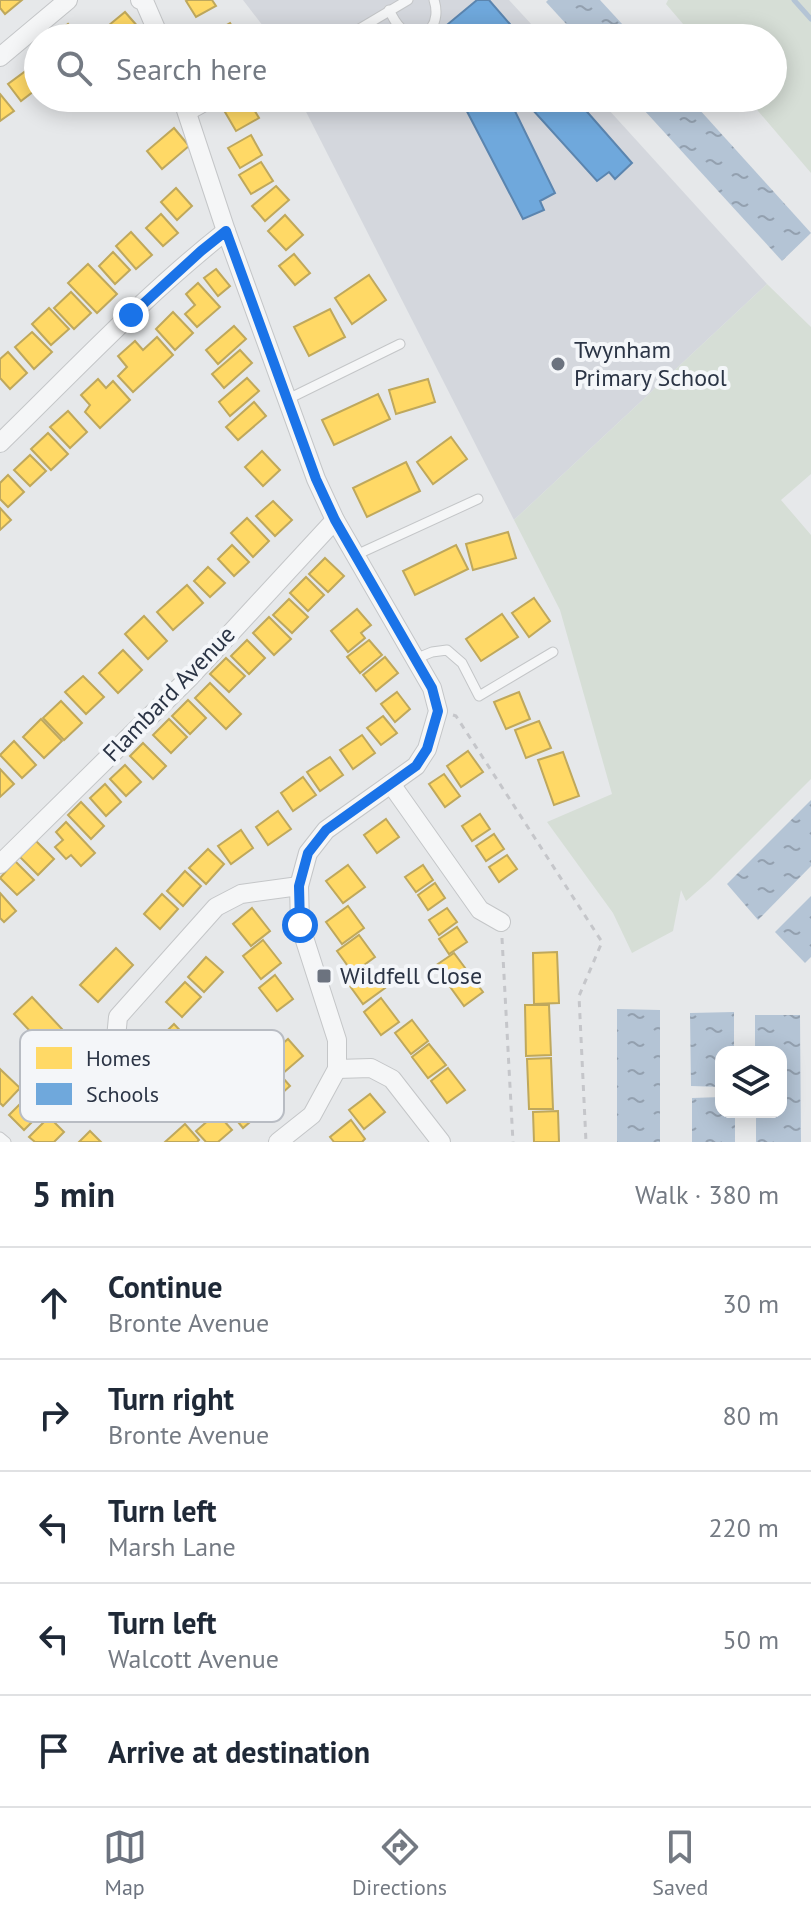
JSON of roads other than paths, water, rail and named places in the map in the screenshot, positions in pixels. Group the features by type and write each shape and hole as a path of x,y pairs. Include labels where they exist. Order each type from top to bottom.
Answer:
{"street":[{"path":"39,24 68,0"},
{"path":"142,0 153,24"},
{"path":"0,57 24,37"},
{"path":"187,112 226,231 316,479 335,520 432,688 438,711 427,749 416,766 326,830 308,853 299,886 300,925 337,1040 337,1069 312,1115 278,1142"},
{"path":"0,443 131,315 226,231"},
{"name":"Flambard Avenue","path":"0,864 191,676 335,520"},
{"path":"391,784 480,910 501,922"},
{"path":"117,1030 118,1017 216,907 241,894 299,886"},
{"path":"337,1069 371,1068 392,1079 441,1142"}],"lane":[{"path":"366,24 408,0"},
{"path":"434,0 437,17 434,24"},
{"path":"389,10 397,24"},
{"path":"286,400 400,344"},
{"path":"356,555 478,499"},
{"path":"415,659 447,650 462,663 479,696 553,652"},
{"path":"0,1137 6,1142"}],"water":[{"path":"600,0 622,24 566,24 546,2"},
{"path":"646,112 702,112 811,233 782,261"},
{"path":"811,800 811,866 758,920 727,884"},
{"path":"811,896 811,957 805,963 775,932"},
{"path":"617,1009 660,1010 660,1142 617,1142"},
{"path":"734,1012 734,1046 715,1046 715,1087 691,1086 690,1013"},
{"path":"755,1015 800,1015 801,1142 756,1142 756,1118 787,1118 787,1046 755,1046"},
{"path":"715,1097 715,1118 735,1118 735,1142 692,1142 692,1098"}],"waterway":[{"path":"794,0 811,19"}],"place":[{"name":"Twynham Primary School","path":"558,364"},
{"name":"Wildfell Close","path":"324,976"}]}
